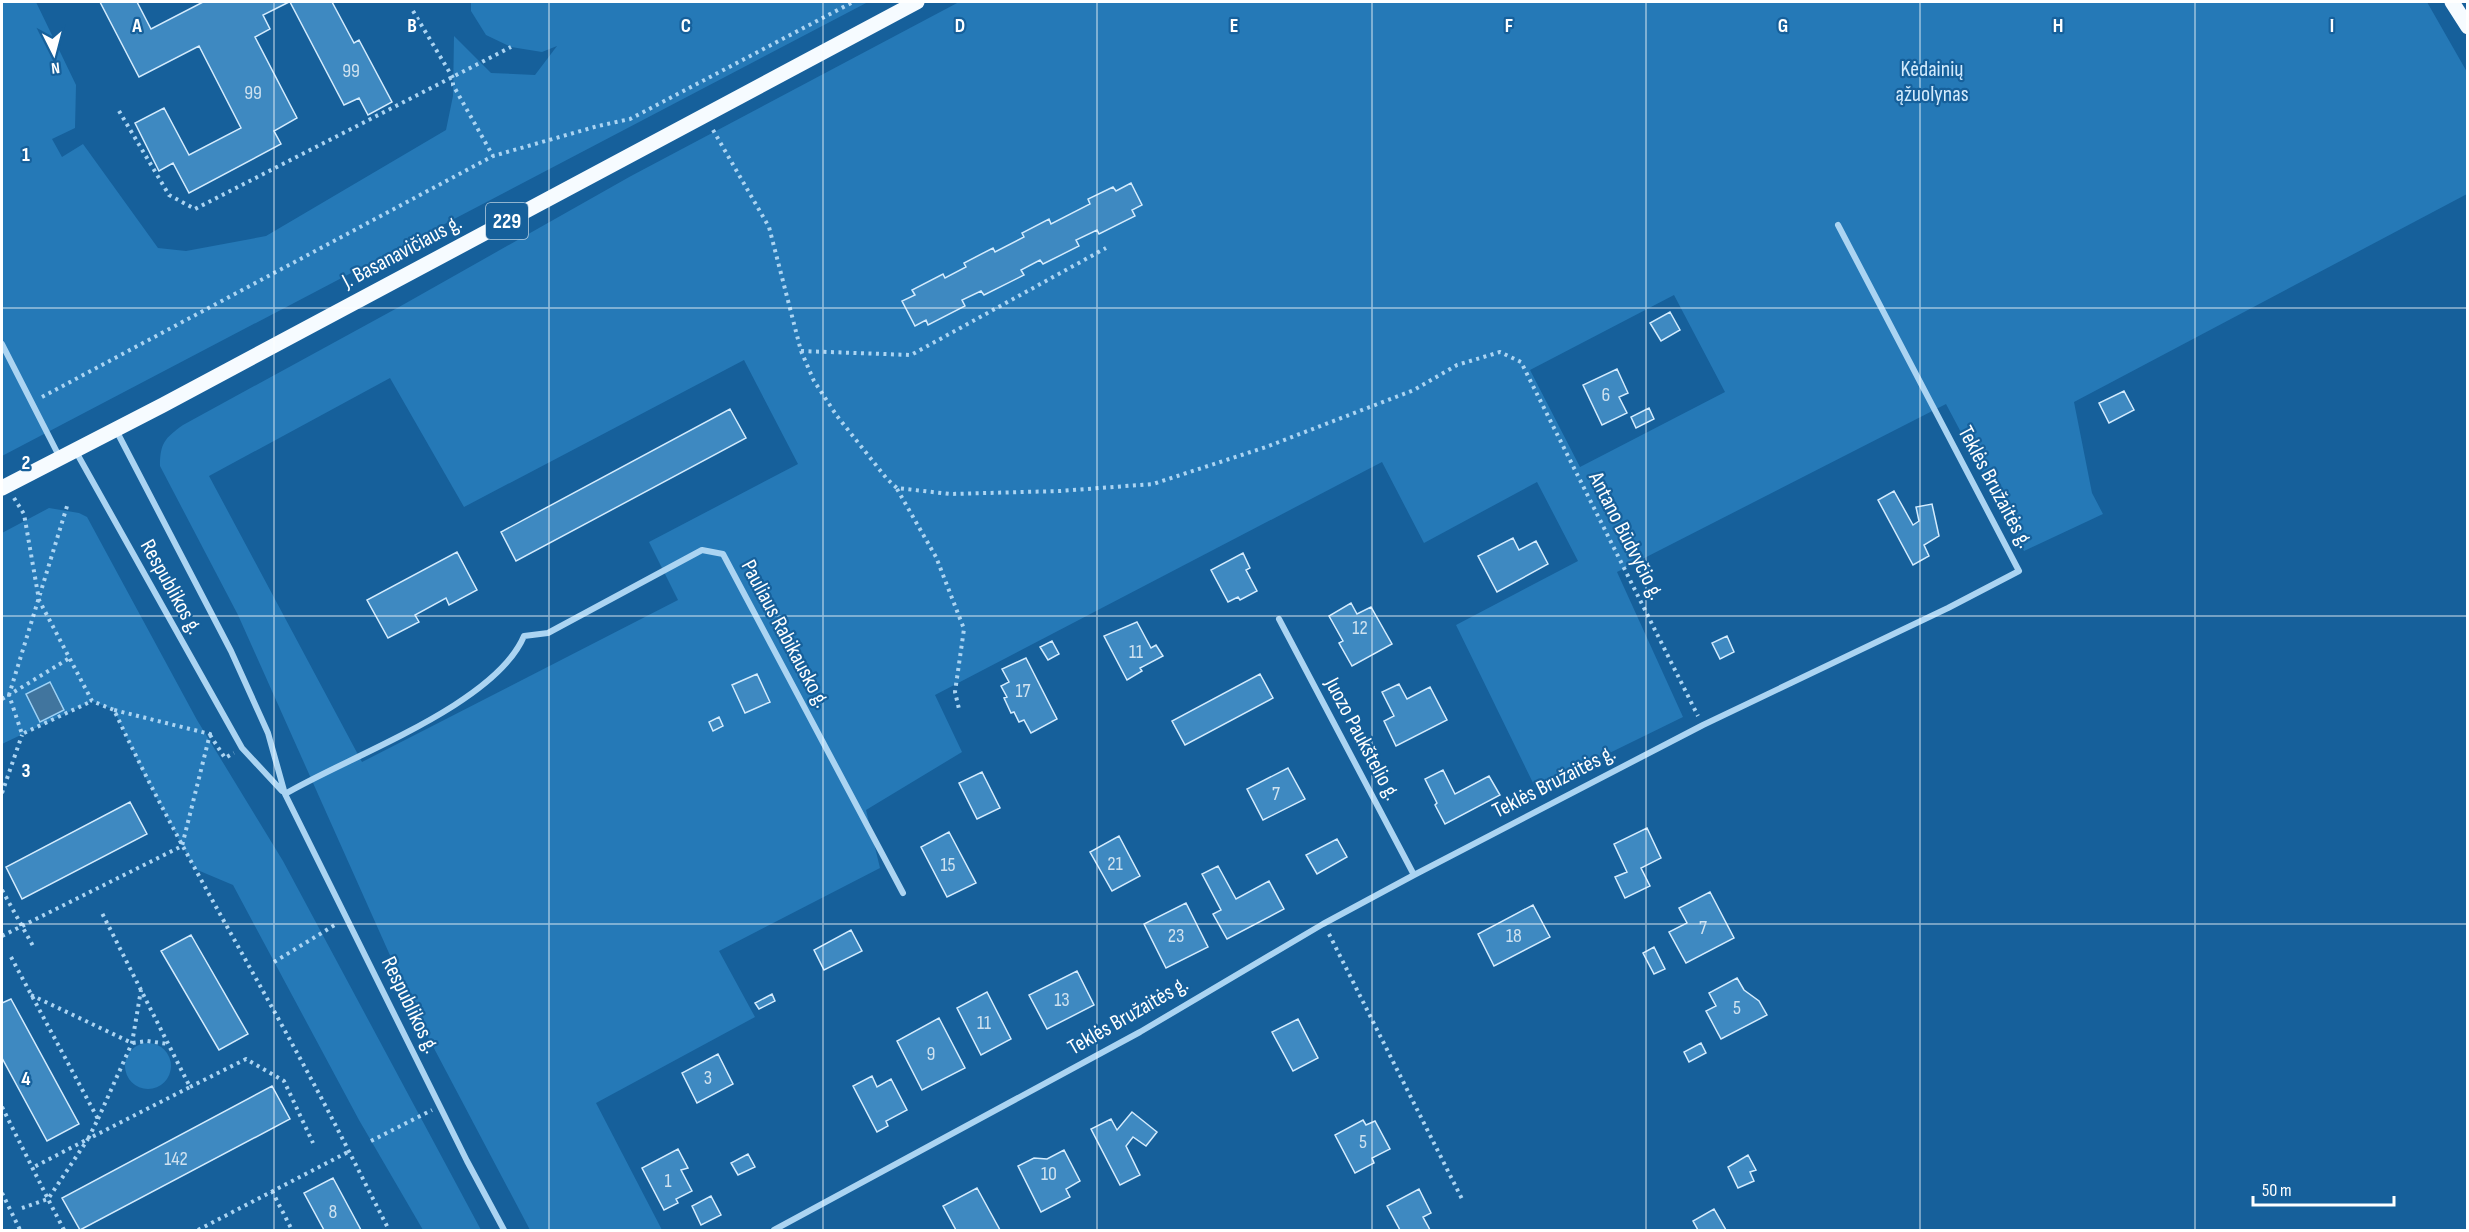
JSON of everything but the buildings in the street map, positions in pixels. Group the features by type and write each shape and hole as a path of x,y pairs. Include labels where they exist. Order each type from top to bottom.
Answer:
{"main road":[{"name":"J. Basanavičiaus g.","path":"2,488 917,2"},
{"path":"2452,2 2468,27"}],"street":[{"name":"Teklės Bružaitės g.","path":"774,1230 1140,1032 1323,924 1414,875 1702,725 1948,608 2019,571 1838,225"},
{"path":"2,344 61,458"},
{"name":"Respublikos g.","path":"116,429 236,662 268,734 285,794 504,1230"},
{"name":"Respublikos g.","path":"75,450 242,748 285,794"},
{"name":"Pauliaus Rabikausko g.","path":"285,794 312,778 427,722 495,676 519,647 524,636 548,633 702,550 723,554 903,893"},
{"name":"Juozo Paukštelio g.","path":"1279,619 1414,875"}],"path":[{"path":"31,403 492,156 630,119 852,2"},
{"path":"413,11 453,78 453,85 492,156"},
{"path":"119,111 169,195 195,209 511,47"},
{"path":"706,116 769,227 801,351 814,381 837,416 887,480 897,488 936,557 964,629 955,692 959,709"},
{"path":"801,351 911,355 1106,248"},
{"name":"Antano Būdvyčio g.","path":"897,488 950,494 1060,491 1153,484 1266,447 1414,390 1457,366 1500,352 1521,362 1702,725"},
{"path":"2,794 22,734 9,695 68,503"},
{"path":"2,936 182,846 210,734 114,710 92,701 39,600 24,514"},
{"path":"2,699 68,659"},
{"path":"22,734 92,701"},
{"path":"114,710 142,771 389,1230"},
{"path":"2,890 33,946"},
{"path":"101,911 190,1087"},
{"path":"274,962 347,918"},
{"path":"1323,924 1462,1199"},
{"path":"11,957 98,1119"},
{"path":"22,1208 48,1199 88,1139 132,1043 141,990"},
{"path":"30,995 132,1043 147,1041 169,1045"},
{"path":"32,1168 246,1059 284,1081 313,1143"},
{"path":"371,1141 440,1106"},
{"path":"2,1107 64,1230"},
{"path":"198,1230 348,1152"},
{"path":"272,1191 292,1230"},
{"path":"2,1193 20,1230"}],"green space":[{"path":"2,2 36,2 76,85 75,128 52,139 62,157 83,144 158,248 186,251 266,236 446,130 453,96 454,36 491,73 535,75 557,46 542,52 511,47 486,35 471,11 471,2 868,2 2,456"},
{"name":"Kėdainių ąžuolynas","path":"959,2 2427,2 2467,72 2467,194 2074,402 2092,493 2103,514 2024,551 1946,404 1617,572 1683,717 1536,789 1456,625 1578,561 1537,482 1424,543 1382,462 935,695 962,752 866,810 880,868 719,951 755,1017 596,1103 662,1230 530,1230 418,1018 238,615 160,466 160,458 165,442 183,425 631,176","holes":["1674,295 1725,392 1580,467 1530,370","744,360 798,464 649,542 678,600 362,762 209,476 390,378 464,507"]},
{"path":"49,508 79,513 87,517 197,720 283,861 481,1230 423,1230 359,1120 233,885 195,869 142,771 114,710 92,701 2,744 2,533"},
{"path":"148,1043 164,1050 171,1066 164,1082 148,1089 132,1082 125,1066 132,1050"}],"shaded area":[{"path":"50,682 64,710 40,722 26,694"}]}
